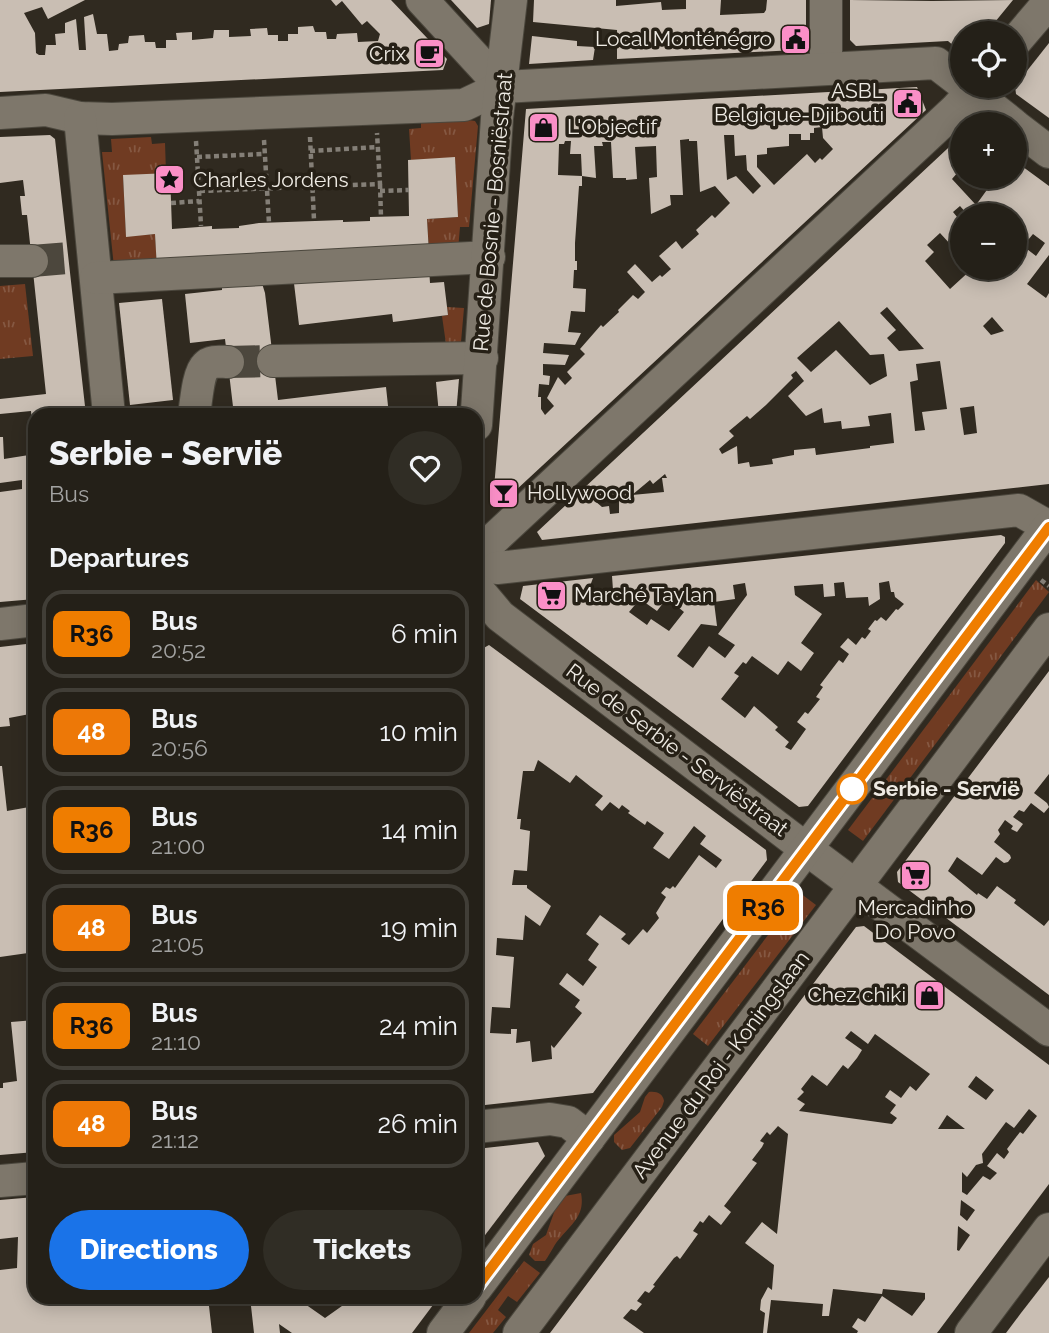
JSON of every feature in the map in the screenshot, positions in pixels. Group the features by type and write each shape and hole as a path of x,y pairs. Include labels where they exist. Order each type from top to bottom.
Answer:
{"street":[{"path":"422,0 502,87"},
{"name":"Rue de Bosnie - Bosniëstraat","path":"478,408 497,118 511,0"},
{"path":"826,0 826,69"},
{"path":"1027,28 1049,2"},
{"path":"0,113 46,110 80,118 198,117 464,105 502,87 936,63 950,73"},
{"path":"483,568 945,119 961,98"},
{"path":"982,98 999,112"},
{"path":"80,118 86,264 108,408"},
{"path":"1027,135 1049,152"},
{"path":"86,264 489,257"},
{"path":"0,261 32,261"},
{"path":"273,361 482,358"},
{"path":"195,408 205,366 228,362"},
{"path":"483,569 1019,510 1049,527 483,1279"},
{"name":"Rue de Serbie - Serviëstraat","path":"483,572 500,616 1049,1030"},
{"path":"0,624 28,621"},
{"name":"Avenue du Roi - Koningslaan","path":"519,1333 1049,629"},
{"path":"483,1126 550,1119 568,1122 589,1138"},
{"path":"0,1181 28,1179"},
{"path":"971,1333 1049,1229"},
{"path":"443,1333 465,1304"}],"path":[{"path":"376,125 381,217"},
{"path":"309,128 314,220"},
{"path":"263,130 269,223"},
{"path":"196,133 201,226"},
{"path":"310,150 377,148"},
{"path":"197,157 264,154"},
{"path":"199,191 380,184"},
{"path":"380,191 409,190"},
{"path":"171,203 199,201"}],"green space":[{"path":"475,121 478,126 469,227 460,227 458,250 429,251 427,219 458,217 455,158 411,160 409,129 421,128 421,123"},
{"path":"151,137 152,144 165,143 166,173 123,176 126,236 155,234 157,266 114,267 102,152 112,152 111,139"},
{"path":"25,284 33,356 0,359 0,286"},
{"path":"447,307 464,308 461,342 446,344 442,316 448,315"},
{"path":"1036,580 1049,592 863,841 848,830"},
{"path":"800,893 816,905 708,1046 693,1034"},
{"path":"649,1092 661,1095 664,1101 662,1107 630,1148 622,1150 614,1142 614,1135 640,1112"},
{"path":"581,1193 581,1207 577,1217 545,1261 535,1261 529,1255 533,1244 546,1235 557,1204 565,1196"},
{"path":"524,1261 540,1273 517,1302 508,1296 498,1310 506,1317 493,1333 469,1333"}],"building":[{"path":"0,0 85,0 48,19 42,7 24,13 35,33 36,53 45,55 46,45 56,45 55,34 65,33 65,23 76,19 79,50 86,50 84,17 93,14 97,34 107,34 109,51 118,50 119,44 128,43 129,36 144,35 145,42 155,42 156,48 166,48 166,40 177,40 176,33 192,32 192,40 213,38 214,30 229,30 229,37 251,36 250,29 267,28 268,35 278,35 278,41 288,41 288,34 298,34 298,27 313,26 315,32 326,32 327,39 336,39 337,34 357,33 358,42 378,41 380,34 367,21 362,25 342,1 336,6 331,0 391,0 447,59 443,70 0,92"},
{"path":"451,0 491,0 489,24 477,28"},
{"path":"534,0 616,0 616,6 661,2 662,10 686,9 686,0 721,0 720,15 764,13 767,0 806,0 806,39 795,50 617,59 617,30 533,22"},
{"path":"850,0 1013,0 996,21 950,21 950,43 856,46 850,40"},
{"path":"532,36 577,41 577,46 595,47 593,60 529,64"},
{"path":"1049,43 1049,118 1022,98 1027,98 1027,71"},
{"path":"917,87 926,110 501,504 493,500 526,109","holes":["822,127 823,138 833,149 815,163 807,154 774,185 757,167 757,155 767,154 767,148 789,146 789,134 801,134 801,140 810,140 810,133 814,133 814,128","724,135 734,135 735,156 746,155 747,170 761,186 753,194 736,176 727,180","689,139 697,141 700,192 715,186 730,203 715,218 712,215 696,230 699,234 682,249 676,241 659,256 671,269 662,277 660,275 652,282 635,264 627,272 645,292 638,299 633,295 580,349 585,354 567,372 572,378 565,385 558,377 547,398 554,406 545,415 541,409 541,397 538,397 539,384 549,385 550,376 543,375 543,364 565,365 569,355 543,353 544,343 575,345 581,333 568,332 571,311 585,312 586,289 573,288 574,270 577,270 575,243 579,186 582,186 582,176 596,178 594,146 611,142 613,178 626,180 637,179 635,147 656,146 657,177 649,178 651,214 671,205 670,195 683,195 680,140","571,141 570,154 581,154 582,176 558,175 559,144"]},
{"path":"50,135 55,139 85,408 28,408 28,411 0,414 0,399 46,394 27,215 22,215 20,196 25,196 23,180 0,183 0,137"},
{"path":"950,146 950,189 961,189 974,203 950,203 950,244 940,233 927,245 934,252 925,261 950,289 960,280 1027,280 1027,249 1036,256 1045,243 1033,234 1027,241 1027,203 977,203 988,189 1027,189 1027,170 1049,186 1049,255 1027,284 1046,298 1049,293 1049,484 542,540 537,532","holes":["887,307 924,349 899,351 887,338 896,330 880,313","992,317 1004,331 991,335 983,326","839,321 870,355 884,354 887,376 870,385 836,350 811,372 797,358","940,361 947,409 922,412 925,430 915,431 910,382 918,380 916,364","796,371 804,381 788,396 806,416 822,408 824,423 841,421 842,429 870,426 868,416 891,413 894,443 816,455 815,448 794,450 794,455 772,459 773,464 750,467 749,462 738,464 737,446 722,454 719,449 734,436 729,431 747,416 750,419 766,405 793,378 791,375","974,406 977,433 964,435 960,408","665,474 667,478 662,478 664,492 632,495 650,480 653,484","609,491 619,500 619,513 610,514 609,506 602,507 595,501"]},
{"path":"455,157 458,217 427,219 429,253 157,269 155,234 126,237 123,175 170,173 172,229 212,226 212,229 239,228 259,223 370,221 370,217 409,216 408,160"},
{"path":"429,268 430,283 444,282 448,315 393,322 392,314 299,325 293,275"},
{"path":"260,277 265,293 278,400 386,387 388,408 233,408 225,339 190,343 185,294 222,290 222,279"},
{"path":"162,299 173,400 130,405 119,303"},
{"path":"459,379 457,408 438,408 436,382"},
{"path":"0,437 3,437 4,459 28,455 28,600 0,602 0,492 22,489 22,480 0,483"},
{"path":"1001,535 1005,537 1005,543 808,806 799,807 520,599 523,586 593,578 590,586 608,599 613,590 612,576","holes":["889,581 891,592 904,604 886,621 881,617 875,620 865,639 862,637 856,645 848,638 840,647 849,654 843,663 839,660 820,685 823,687 816,697 820,699 808,714 805,712 797,722 806,729 791,750 785,747 789,742 775,730 778,727 754,706 745,718 721,699 739,676 734,673 752,656 778,675 788,661 801,671 814,653 801,643 822,614 795,595 794,586 823,584 824,597 835,596 834,583 844,582 846,598 868,597 869,606 880,599 879,583","745,583 747,595 718,634 735,645 725,658 709,646 693,668 677,656 701,624 717,626 714,602 735,599 733,585","667,598 684,612 669,631 651,619 647,625 629,612 640,599 657,611"]},
{"path":"28,644 28,714 9,718 10,726 0,727 0,647"},
{"path":"489,645 766,850 767,860 593,1093 483,1105 483,648","holes":["538,760 570,783 576,775 603,796 595,805 602,811 610,802 619,809 622,805 645,825 647,821 664,833 653,848 669,859 694,826 706,836 700,844 722,860 716,868 699,855 675,888 666,887 661,893 666,897 656,913 659,918 647,933 643,929 629,945 621,939 626,934 600,915 586,934 599,944 588,960 597,967 583,986 567,973 559,984 580,1000 575,1007 582,1013 554,1048 551,1045 552,1059 532,1062 530,1041 516,1043 517,1029 511,1029 511,1034 490,1033 492,1007 510,1008 514,957 496,955 497,938 523,940 525,915 540,926 551,906 527,888 527,885 512,885 514,870 527,871 530,831 520,829 521,819 517,819 523,771 534,771"]},
{"path":"1049,671 1049,774 1034,793 1049,807 1044,813 1031,803 1024,812 1019,810 1013,817 1023,824 1017,832 1011,829 1013,826 1005,820 994,842 1010,855 1008,862 1004,863 996,857 982,875 957,857 948,871 977,895 978,893 987,899 997,886 1044,926 1049,920 1049,995 898,882 897,872"},
{"path":"2,766 7,811 28,807 28,953 0,957"},
{"path":"864,926 1049,1065 1049,1184 937,1333 857,1333 852,1327 858,1318 865,1322 882,1296 912,1316 925,1299 925,1293 883,1289 882,1294 833,1289 829,1316 822,1316 823,1304 771,1300 767,1333 763,1333 765,1313 760,1310 761,1300 768,1287 772,1290 774,1265 745,1243 762,1222 777,1234 788,1134 778,1126 770,1135 767,1132 760,1141 764,1143 752,1160 757,1163 724,1206 731,1212 721,1225 709,1215 703,1223 700,1221 693,1231 698,1234 680,1259 677,1256 674,1258 649,1293 645,1291 637,1301 642,1304 636,1311 631,1309 623,1318 644,1333 550,1333 856,927","holes":["851,1031 868,1044 875,1034 930,1074 916,1091 910,1086 901,1098 890,1090 885,1097 896,1105 890,1113 897,1118 892,1124 799,1111 805,1104 797,1099 804,1092 801,1089 812,1075 827,1086 843,1065 848,1069 857,1058 862,1050 845,1038","976,1076 994,1090 986,1100 968,1087","1029,1109 1037,1116 1023,1134 1020,1132 1007,1149 1009,1152 1004,1159 997,1153 987,1166 997,1173 990,1180 983,1176 967,1195 962,1192 962,1172 967,1177 976,1165 983,1163 982,1154 1006,1122 1014,1128","947,1115 965,1129 938,1129","961,1200 975,1210 967,1221 960,1215","958,1226 970,1235 959,1251 957,1250"]},
{"path":"28,1021 28,1153 0,1155 0,1088 3,1088 3,1083 17,1081 11,1022"},
{"path":"538,1142 545,1156 483,1238 483,1148"},
{"path":"28,1198 28,1304 209,1304 212,1333 0,1333 0,1270 17,1268 18,1237 0,1239 0,1200"},
{"path":"1049,1277 1049,1333 1006,1333 1021,1313"},
{"path":"251,1304 305,1304 325,1318 345,1304 434,1304 412,1333 292,1333 279,1324 280,1333 254,1333"}],"tunnel":[{"path":"32,261 68,258"},
{"path":"228,362 273,361"}],"bus line":[{"name":"R36","path":"483,1279 1049,527"}],"place":[{"name":"Local Monténégro","path":"795,39"},
{"name":"Crix","path":"429,54"},
{"name":"ASBL Belgique-Djibouti","path":"907,103"},
{"name":"L'Objectif","path":"544,127"},
{"name":"Charles Jordens","path":"170,180"},
{"name":"Hollywood","path":"504,493"},
{"name":"Marché Taylan","path":"551,595"},
{"name":"Serbie - Servië","path":"852,789"},
{"name":"Mercadinho Do Povo","path":"915,876"},
{"name":"Chez chiki","path":"929,995"}]}
